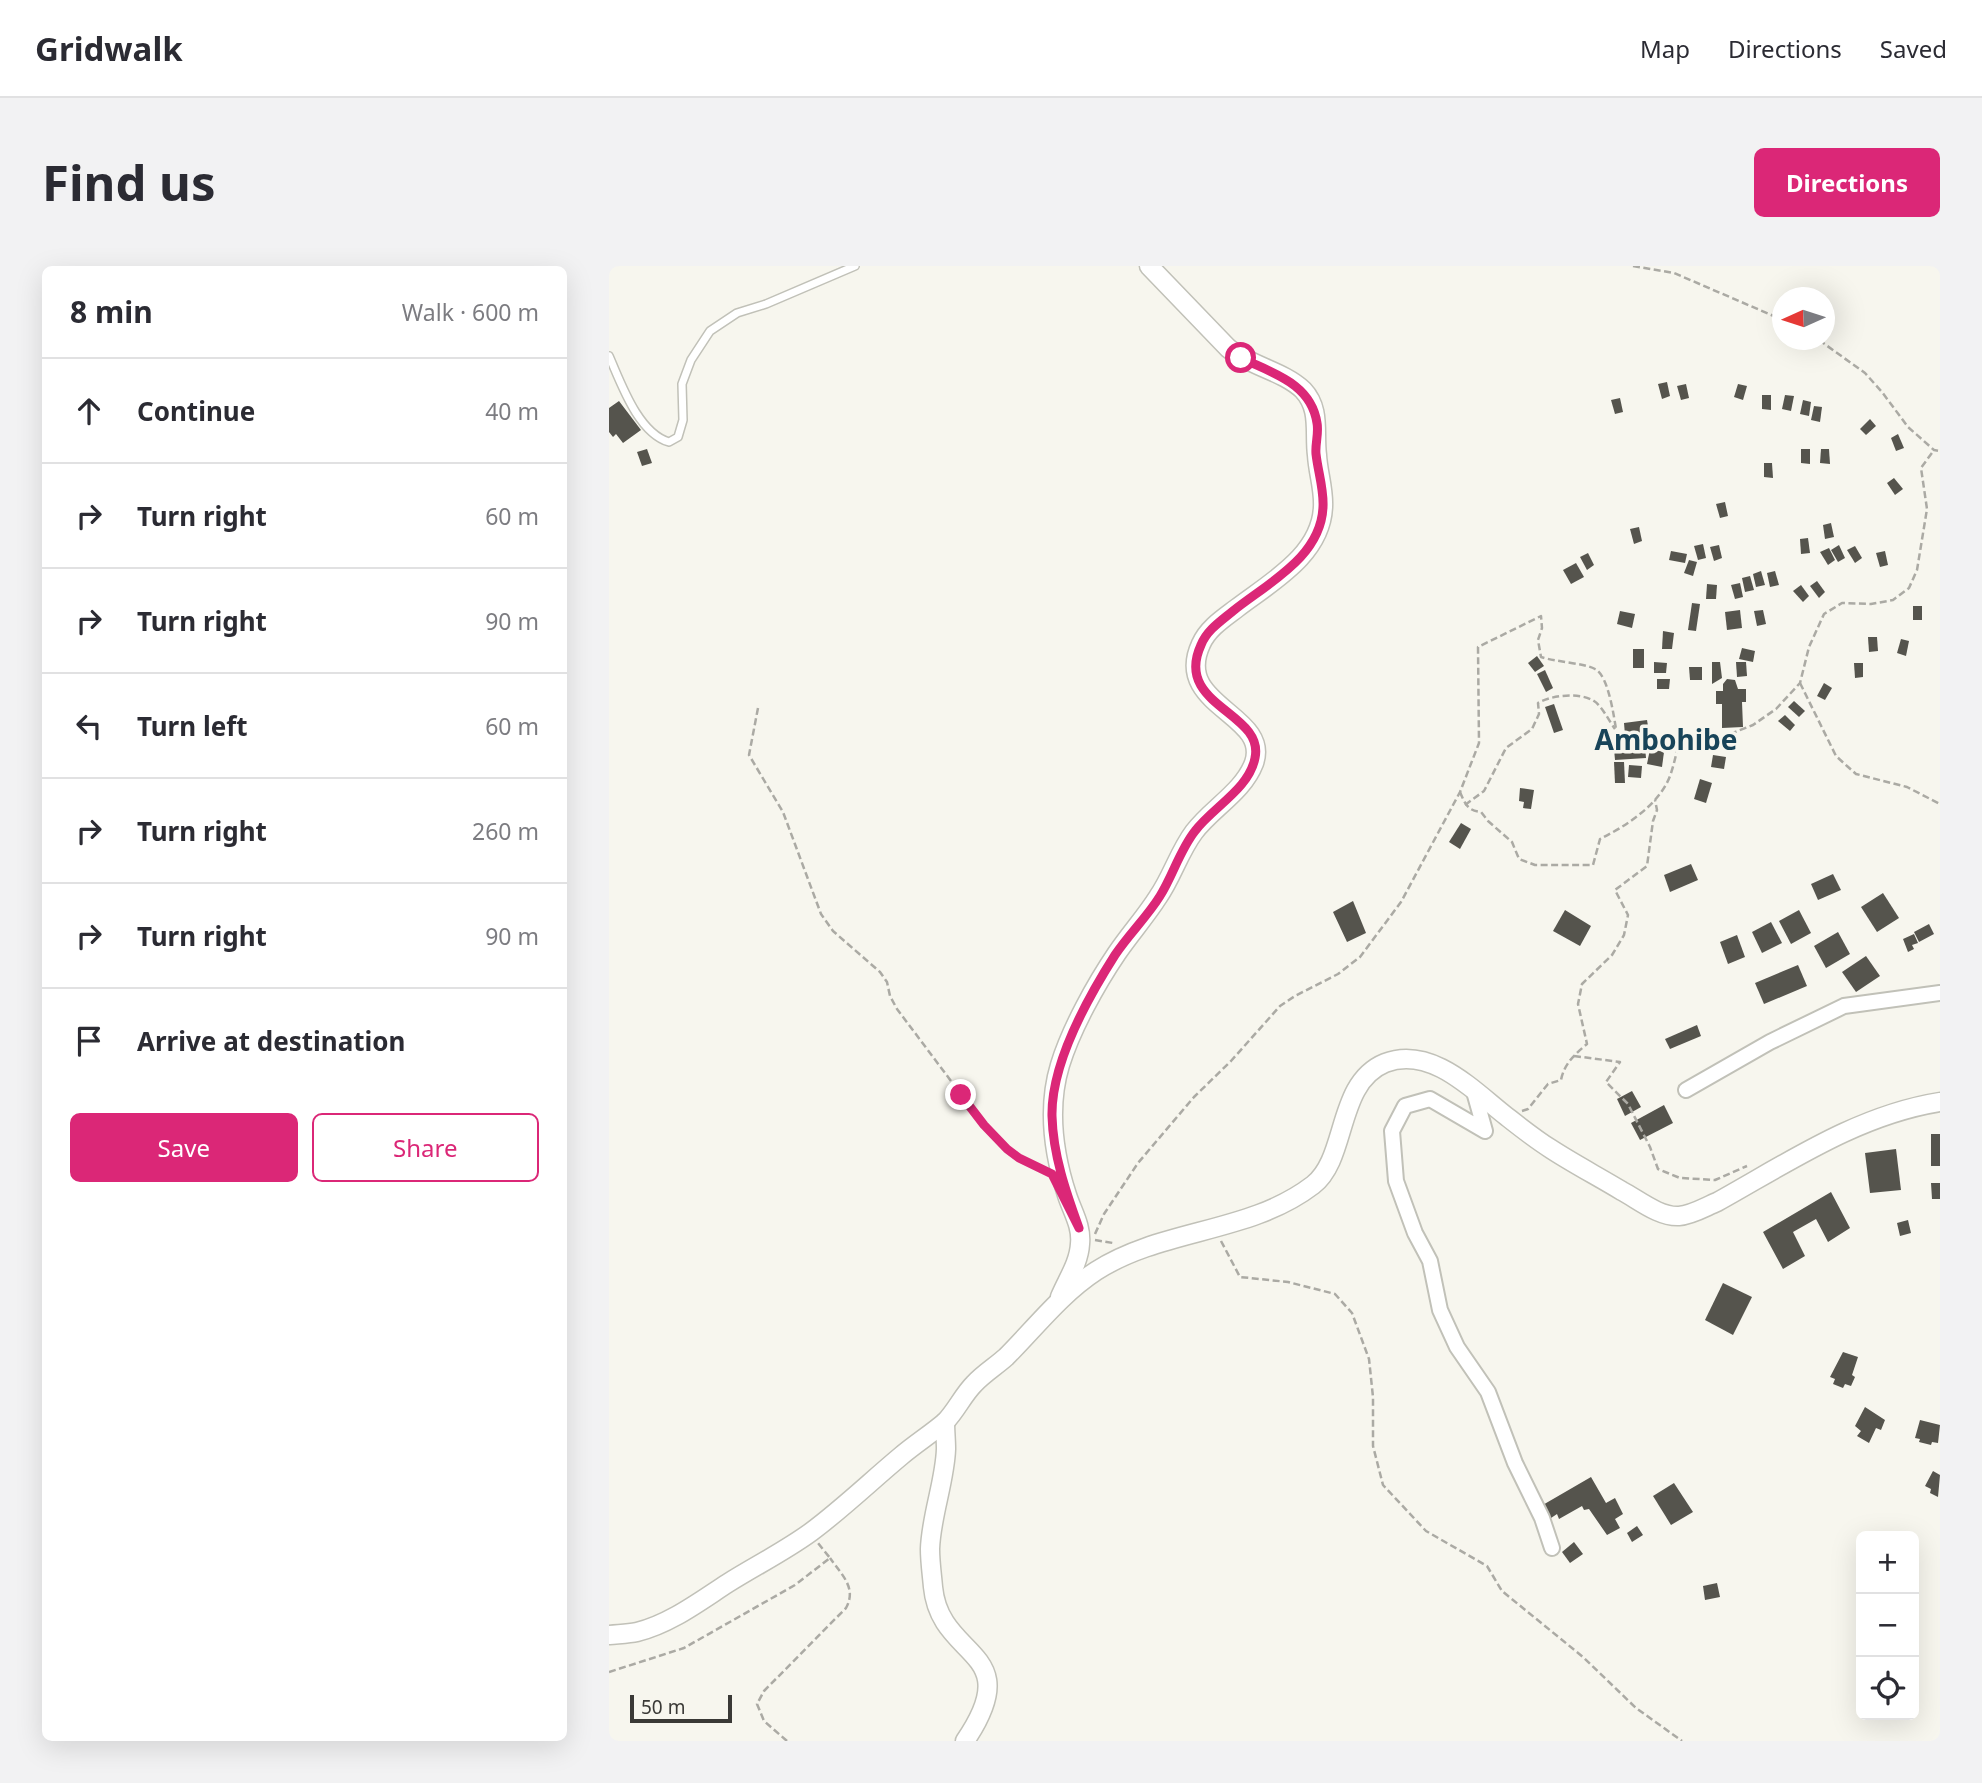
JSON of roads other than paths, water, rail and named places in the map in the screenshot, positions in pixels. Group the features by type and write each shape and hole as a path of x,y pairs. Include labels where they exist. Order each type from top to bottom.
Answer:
{"street":[{"path":"1056,1305 1077,1259 1080,1245 1079,1228 1063,1182 1054,1140 1054,1087 1062,1061 1092,996 1115,955 1159,896 1186,844 1210,814 1243,782 1255,759 1254,741 1248,732 1214,703 1198,682 1195,672 1197,653 1208,632 1295,563 1320,528 1323,505 1316,449 1318,424 1308,396 1294,384 1241,358 1228,348 1149,266"},
{"path":"1686,1090 1770,1042 1844,1006 1940,993"},
{"path":"609,1635 636,1632 669,1619 810,1533 914,1444 945,1422 970,1388 1056,1305 1097,1270 1135,1250 1158,1242 1238,1223 1297,1196 1318,1181 1325,1172 1342,1123 1360,1085 1376,1067 1399,1059 1429,1063 1473,1088 1551,1149 1654,1209 1669,1215 1682,1216 1717,1202 1865,1122 1940,1102"},
{"path":"1473,1088 1485,1131 1430,1099 1405,1106 1392,1131 1396,1181 1415,1233 1430,1261 1440,1310 1457,1347 1488,1392 1515,1463 1542,1518 1552,1548"},
{"path":"945,1422 946,1451 930,1550 934,1598 945,1621 983,1667 989,1690 981,1716 965,1741"}],"lane":[{"path":"609,356 628,398 648,429 660,440 669,442 678,437 683,420 682,384 691,360 710,331 737,313 766,304 855,266"}],"district":[{"name":"Ambohibe","path":"1666,739"}]}
